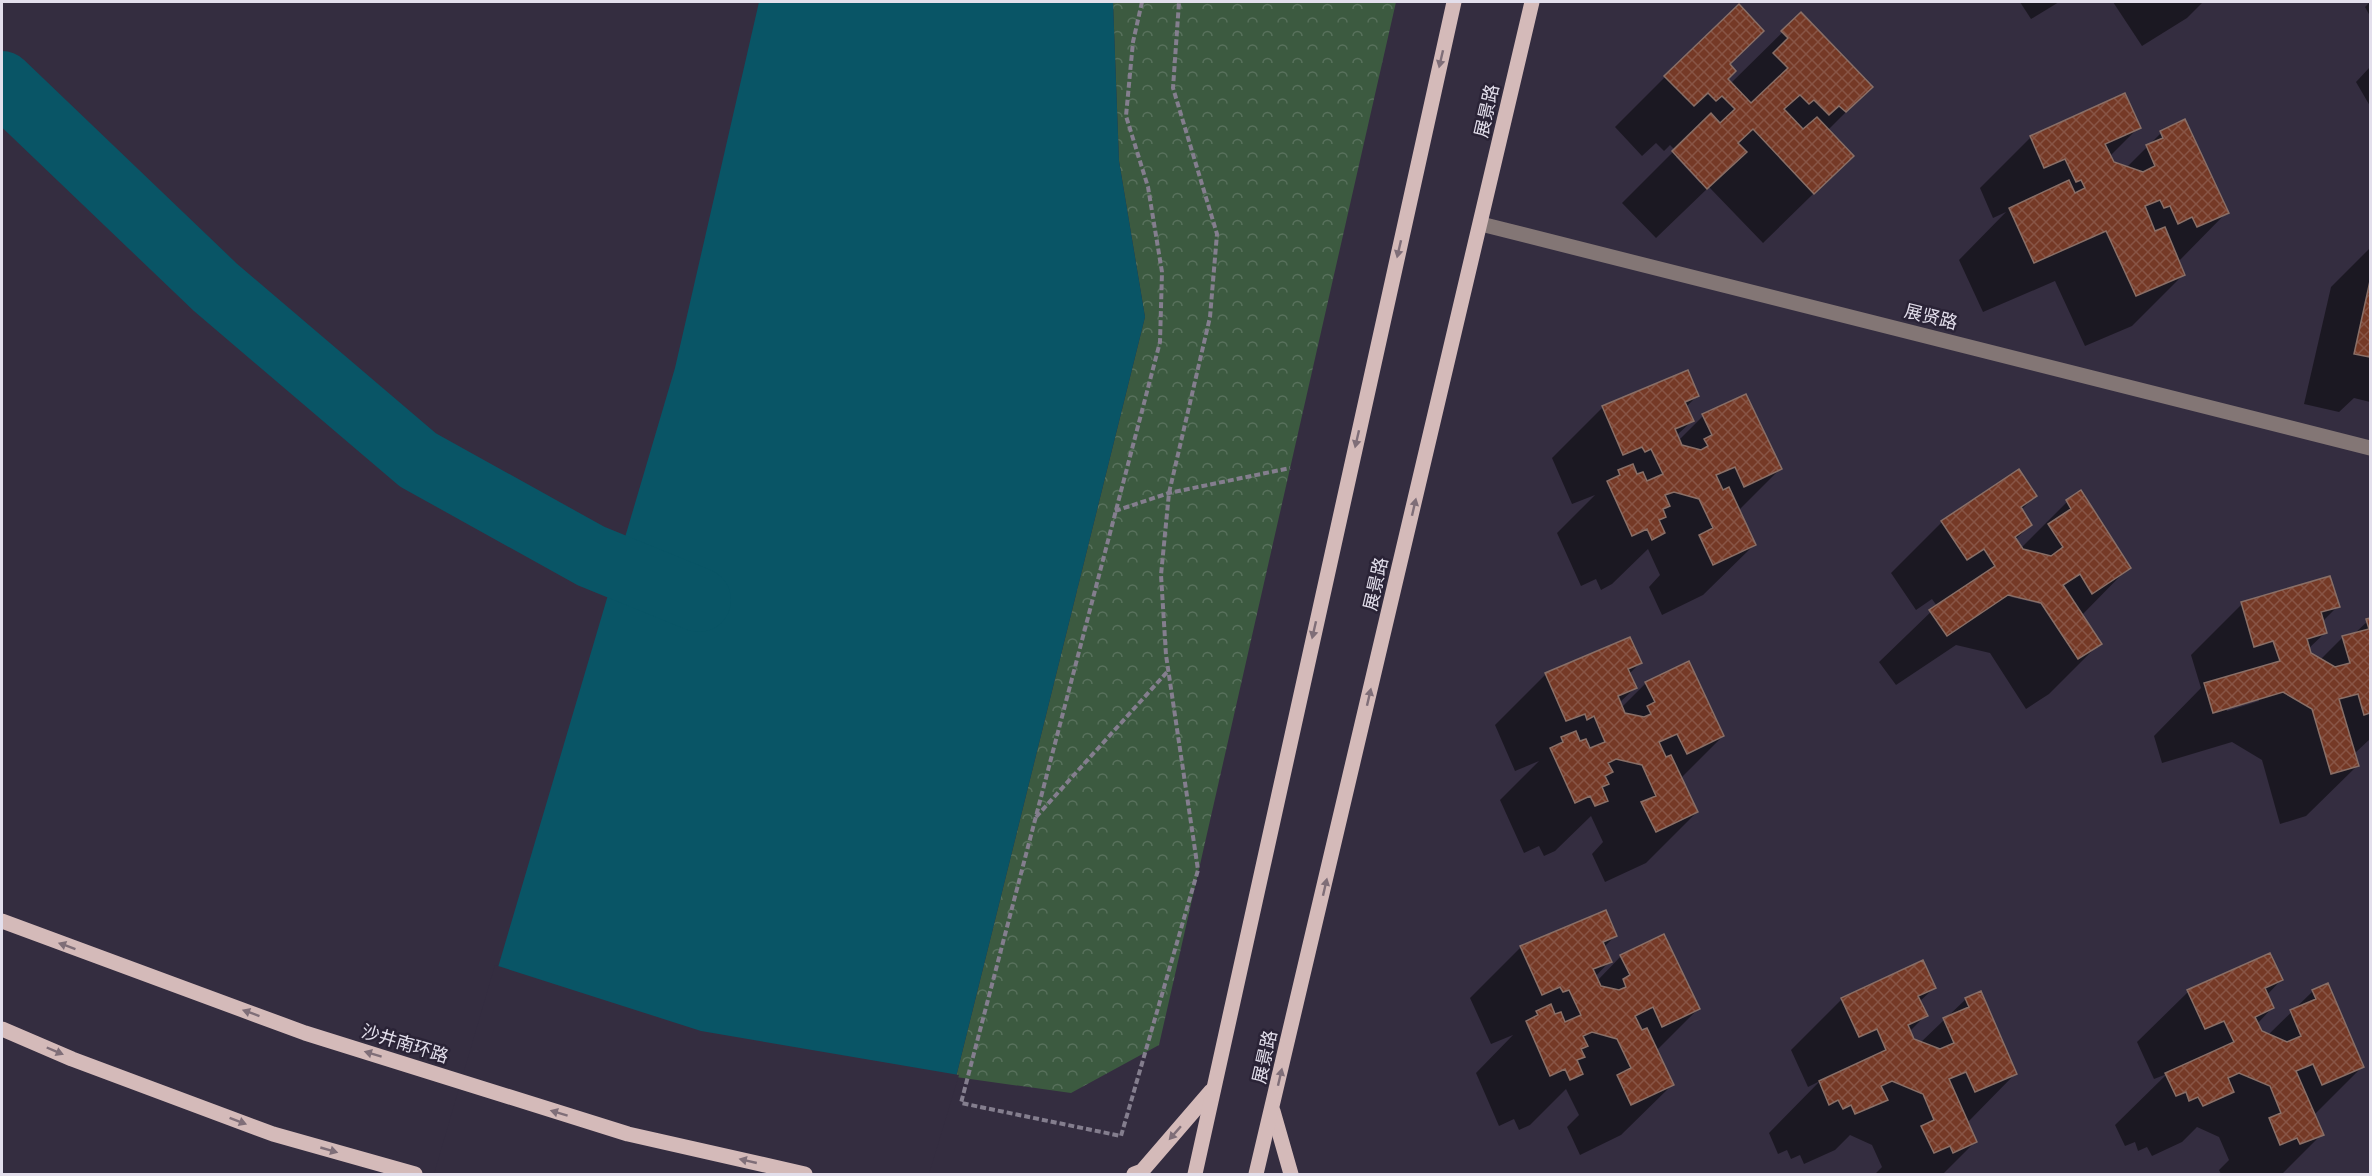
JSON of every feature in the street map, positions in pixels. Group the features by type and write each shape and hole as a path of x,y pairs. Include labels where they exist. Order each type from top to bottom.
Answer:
{"main road":[{"path":"1194,1174 1454,2"},
{"name":"展景路","path":"1256,1174 1532,2"},
{"name":"沙井南环路","path":"2,921 305,1033 628,1134 805,1174"},
{"path":"2,1029 72,1059 273,1134 415,1174"},
{"path":"1134,1174 1142,1171 1213,1088"},
{"path":"1272,1108 1291,1174"}],"street":[{"name":"展贤路","path":"1481,224 2370,448"}],"path":[{"path":"1142,2 1132,42 1126,116 1148,187 1162,272 1160,342 961,1103 1121,1136 1198,870 1168,670 1161,575 1169,492 1210,317 1217,234 1173,88 1179,2"},
{"path":"1115,511 1169,492 1290,468"},
{"path":"1034,819 1168,670"}],"green space":[{"path":"1113,2 1396,2 1159,1045 1071,1093 956,1077 1145,317 1119,161"}],"water":[{"path":"759,2 1113,2 1119,161 1145,317 956,1077 437,1174 675,368"}],"pier":[{"path":"495,965 701,1031 959,1075 929,1174 434,1174"}],"building":[{"path":"1739,4 1764,31 1730,64 1736,71 1728,79 1751,103 1788,68 1773,53 1788,38 1781,31 1801,12 1873,87 1846,112 1839,106 1829,115 1814,100 1809,104 1800,95 1784,109 1803,129 1817,117 1854,156 1814,194 1753,129 1738,143 1747,152 1707,189 1672,151 1711,113 1720,123 1735,109 1722,96 1716,101 1708,93 1694,106 1664,76"},
{"path":"2125,93 2141,128 2105,144 2114,162 2143,172 2155,166 2146,145 2163,138 2160,131 2185,119 2229,213 2197,227 2192,217 2178,224 2170,206 2164,208 2160,200 2145,206 2155,231 2165,227 2185,275 2136,296 2106,231 2034,263 2009,208 2069,180 2075,193 2085,188 2081,180 2076,182 2065,159 2044,168 2030,136"},
{"path":"2370,281 2370,357 2354,354"},
{"path":"1688,370 1699,396 1685,402 1694,421 1675,429 1682,445 1701,450 1708,446 1704,439 1712,435 1702,414 1746,394 1782,469 1744,487 1735,467 1716,475 1723,490 1729,487 1756,545 1713,565 1699,535 1713,528 1699,499 1674,492 1665,495 1670,506 1663,509 1666,517 1659,520 1665,533 1652,540 1647,529 1632,536 1607,481 1620,475 1618,470 1633,464 1637,474 1643,472 1647,481 1663,474 1651,449 1645,452 1642,447 1623,455 1602,406"},
{"path":"2019,469 2037,496 2021,507 2032,525 2015,537 2023,549 2051,556 2063,547 2048,524 2071,509 2066,500 2081,490 2131,568 2092,594 2080,574 2063,585 2102,644 2078,659 2041,603 2008,595 1947,636 1929,610 1995,566 1984,549 1967,560 1941,521"},
{"path":"2330,576 2340,607 2321,612 2327,633 2307,639 2311,653 2335,667 2350,663 2342,636 2369,629 2366,619 2370,618 2370,713 2364,715 2358,694 2339,699 2359,766 2331,774 2312,709 2283,692 2213,713 2204,683 2280,661 2273,641 2254,647 2241,602"},
{"path":"1630,637 1642,663 1628,669 1637,688 1618,696 1625,713 1644,717 1651,714 1647,706 1655,702 1645,682 1689,661 1724,736 1687,754 1677,734 1659,742 1666,757 1671,755 1698,812 1656,832 1641,802 1656,796 1642,765 1616,759 1608,763 1613,772 1605,776 1609,784 1602,787 1608,801 1595,806 1590,796 1575,803 1550,748 1563,742 1561,737 1576,731 1580,741 1586,739 1590,748 1605,742 1594,716 1587,720 1585,714 1566,721 1545,673"},
{"path":"1606,910 1617,936 1603,942 1612,962 1593,969 1601,986 1619,990 1626,987 1623,979 1630,975 1620,955 1664,934 1700,1009 1662,1027 1653,1007 1635,1016 1642,1030 1647,1028 1674,1085 1631,1105 1617,1075 1631,1068 1617,1039 1592,1032 1583,1036 1588,1046 1581,1049 1585,1057 1577,1060 1583,1074 1570,1080 1565,1069 1550,1076 1526,1021 1538,1015 1536,1011 1551,1004 1555,1014 1561,1012 1565,1022 1581,1015 1569,990 1563,992 1560,987 1542,995 1520,946"},
{"path":"2270,953 2283,980 2265,988 2274,1008 2255,1017 2262,1031 2287,1042 2301,1036 2290,1010 2316,999 2312,990 2328,983 2364,1067 2322,1085 2313,1064 2296,1071 2324,1135 2300,1144 2297,1138 2280,1145 2269,1118 2281,1113 2270,1086 2239,1073 2228,1078 2234,1092 2203,1106 2198,1097 2189,1101 2186,1092 2176,1096 2165,1073 2234,1042 2224,1021 2205,1029 2187,990"},
{"path":"1923,960 1936,988 1918,996 1928,1016 1908,1025 1914,1039 1940,1049 1954,1043 1943,1018 1969,1007 1965,998 1981,991 2017,1074 1975,1092 1966,1072 1949,1079 1977,1142 1953,1153 1950,1146 1934,1153 1921,1126 1934,1120 1923,1094 1892,1081 1881,1086 1888,1100 1855,1114 1851,1105 1843,1109 1838,1100 1829,1105 1819,1081 1886,1050 1877,1029 1859,1037 1841,998"}],"waterway":[{"path":"2,83 215,287 418,460 591,556 699,600"}]}
